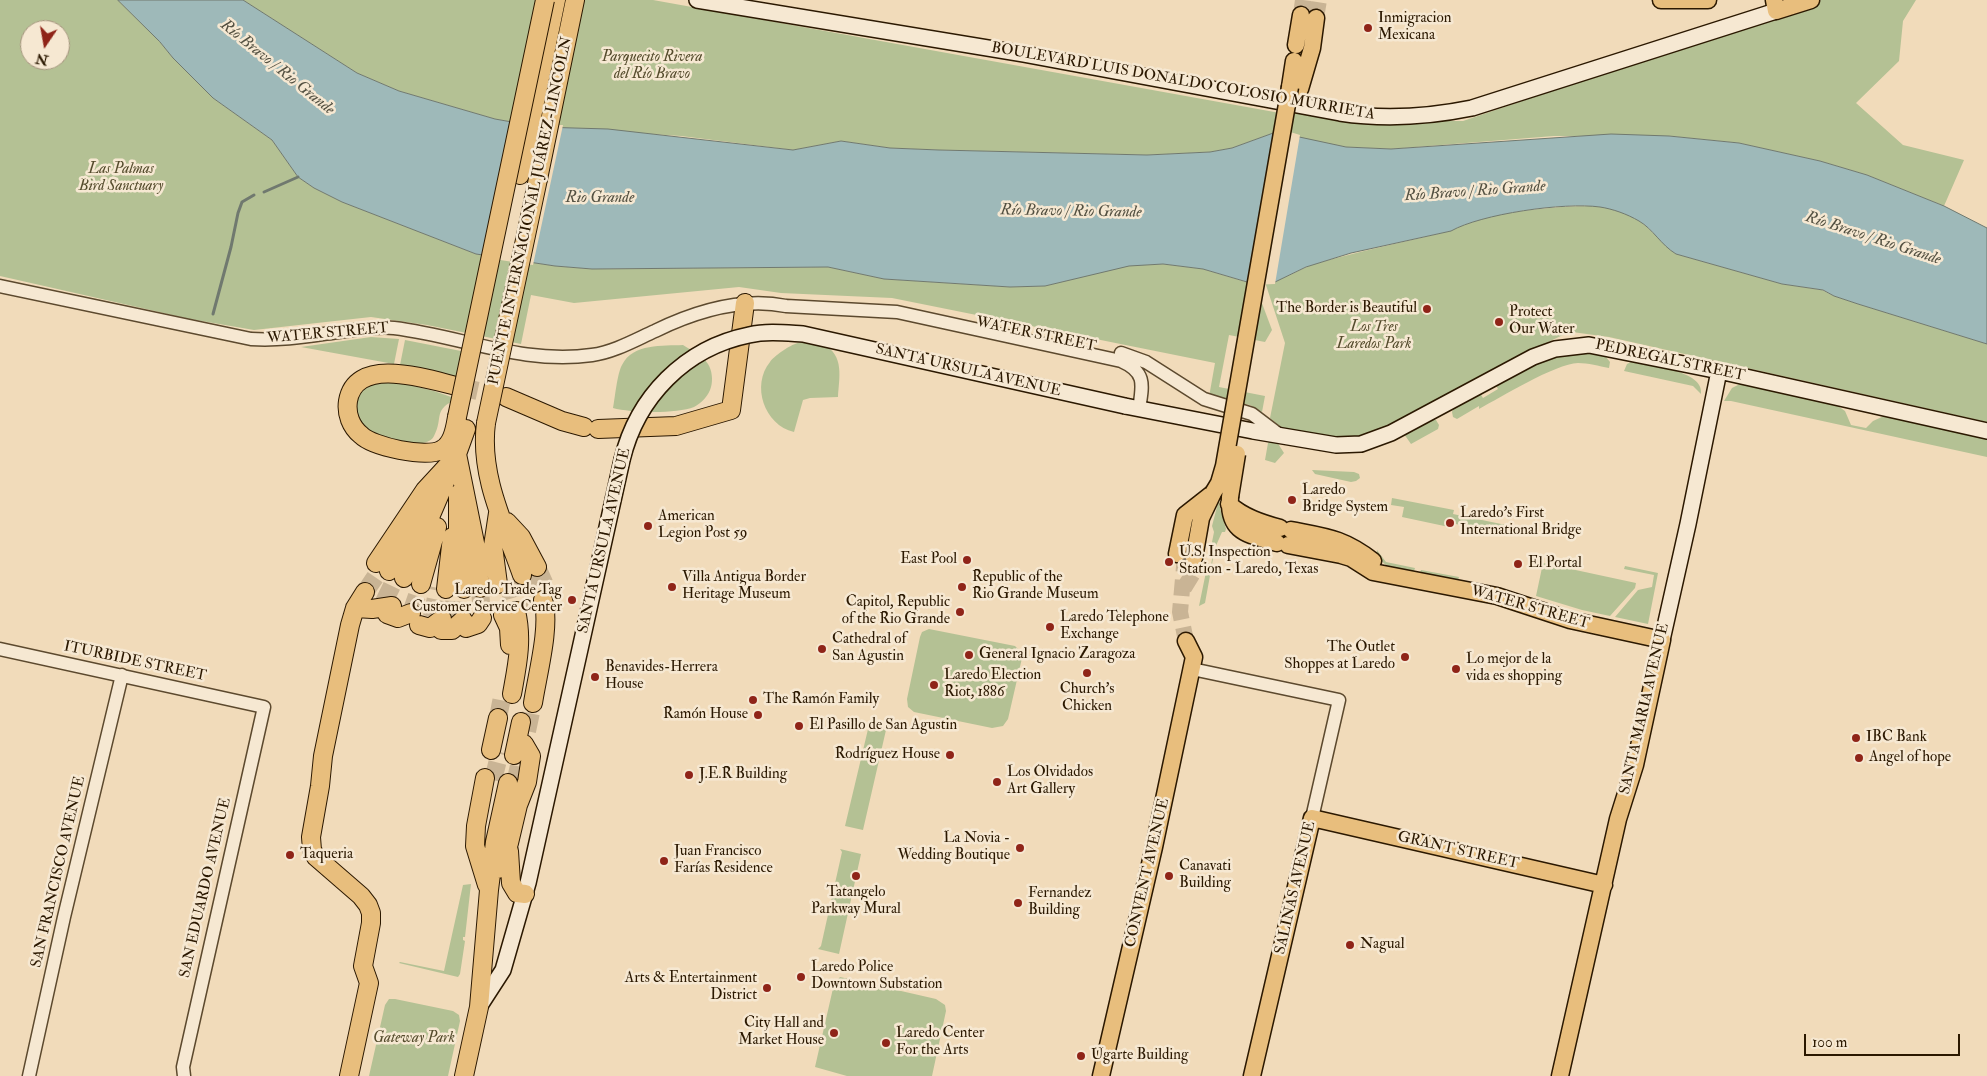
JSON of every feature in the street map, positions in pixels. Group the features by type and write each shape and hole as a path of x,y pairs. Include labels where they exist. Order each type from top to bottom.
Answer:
{"highway":[{"path":"426,581 438,555 545,0"},
{"name":"PUENTE INTERNACIONAL JUÁREZ-LINCOLN","path":"463,418 556,0"},
{"name":"PUENTE INTERNACIONAL JUÁREZ-LINCOLN","path":"498,512 486,465 484,441 486,423 575,0"},
{"path":"506,398 562,421 591,428 676,426 731,410 745,303"},
{"path":"460,387 417,377 382,373 373,374 358,382 351,391 348,402 350,420 355,430 364,438 386,446 428,454 442,450 449,444 463,418"},
{"path":"426,581 457,454"},
{"path":"426,581 457,454"},
{"path":"426,581 458,559 457,454"},
{"path":"426,581 476,548 457,454"},
{"path":"498,512 516,540 519,576 498,545 498,512"},
{"path":"543,600 546,608 542,642 519,697 537,642 538,618 543,600"},
{"path":"350,1076 369,983 363,966 371,923 368,905 361,896 325,867 312,850 311,837 323,756 355,608 419,615"},
{"path":"510,613 508,628 510,661 519,697"},
{"path":"489,890 509,843 531,761 529,751 511,738"},
{"name":"SANTA URSULA AVENUE","path":"464,1076 479,1006 500,781 476,826 475,846 489,890"},
{"path":"509,843 508,864 511,883 517,893 525,894"}],"main road":[{"name":"BOULEVARD LUIS DONALDO COLOSIO MURRIETA","path":"697,0 1033,55 1340,113 1368,117 1399,118 1433,115 1472,108 1775,6"},
{"path":"1661,0 1708,0"},
{"path":"1775,6 1811,0"},
{"path":"1189,557 1194,516 1219,483 1224,466 1295,88 1295,53 1308,17 1312,48 1295,88"},
{"name":"WATER STREET","path":"1295,88 1229,500 1233,522 1238,528 1252,535 1284,536 1351,558 1374,572 1497,596 1570,620 1662,640"},
{"name":"SANTA URSULA AVENUE","path":"479,1006 502,970 525,894 625,447 635,421 652,394 672,372 696,356 720,344 750,335 777,332 803,334 1132,408 1258,427 1282,436"},
{"name":"PEDREGAL STREET","path":"1282,436 1336,445 1361,444 1391,433 1533,356 1573,345 1589,344 1987,430"},
{"name":"SANTA MARIA AVENUE","path":"1560,1076 1618,820 1635,765 1688,524 1719,371"},
{"path":"1186,641 1193,663"},
{"name":"CONVENT AVENUE","path":"1102,1076 1154,847 1193,663"},
{"name":"GRANT STREET","path":"1312,818 1604,885"},
{"name":"SALINAS AVENUE","path":"1252,1076 1312,818"}],"street":[{"name":"WATER STREET","path":"0,286 251,339 274,340 362,329 394,328 540,357 594,355 619,348 689,316 721,307 745,303 897,312 1120,361 1132,366 1142,378 1143,389 1132,408"},
{"name":"WATER STREET","path":"770,303 784,298 884,303 1113,351 1146,362 1204,399 1252,414 1258,427"},
{"name":"ITURBIDE STREET","path":"0,650 264,707"},
{"name":"SALINAS AVENUE","path":"1193,663 1339,700 1312,818"},
{"name":"SAN FRANCISCO AVENUE","path":"29,1076 64,917 122,675"},
{"name":"SAN EDUARDO AVENUE","path":"184,1076 183,1068 264,707"}],"green space":[{"name":"Las Palmas Bird Sanctuary","path":"0,0 118,0 213,98 272,140 298,177 314,188 342,202 476,254 555,266 592,269 828,267 884,279 1010,287 1045,286 1129,265 1163,264 1203,269 1246,282 1254,282 1272,330 1265,342 1229,335 1219,387 1265,396 1262,412 1250,405 1209,397 1215,363 892,298 781,293 739,287 574,303 531,295 521,344 427,325 371,317 254,330 190,319 0,276"},
{"name":"Parquecito Rivera del Río Bravo","path":"243,0 653,0 1280,113 1276,132 1232,148 1210,152 1147,155 890,148 841,141 793,150 681,136 540,127 495,119 399,91 357,73"},
{"path":"1821,0 1916,0 1903,21 1899,61 1856,103 1903,145 1964,160 1944,206 1867,175 1820,161 1739,143 1669,136 1554,136 1391,149 1346,147 1284,133 1288,105 1389,121 1463,121"},
{"name":"Los Tres Laredos Park","path":"1597,206 1617,211 1636,219 1676,254 1782,284 1822,290 1858,304 1987,344 1987,422 1609,337 1572,332 1527,352 1366,437 1339,440 1282,428 1270,418 1285,343 1265,282 1284,278 1315,264 1450,231 1466,224 1502,214 1562,207"},
{"path":"371,337 399,339 394,364 301,347"},
{"path":"405,340 466,352 460,379 400,365"},
{"path":"796,343 817,343 830,349 838,361 838,397 803,400 794,432 784,428 768,413 761,392 764,371 775,357"},
{"path":"683,345 703,358 710,369 711,387 709,393 702,401 694,407 666,412 631,411 613,408 619,374 627,358 641,349 649,347"},
{"path":"1585,352 1606,357 1610,362 1609,368 1582,363 1568,365 1542,375 1457,419 1453,417 1454,407 1480,393 1483,398 1498,389 1495,384 1534,363 1554,357"},
{"path":"1631,362 1674,370 1685,374 1694,379 1700,386 1701,394 1693,386 1624,371 1627,364"},
{"path":"386,379 457,399 449,403 441,411 437,429 429,441 411,443 399,441 361,428 354,406 364,386"},
{"path":"1740,384 1835,404 1845,411 1851,425 1866,428 1873,421 1884,416 1987,436 1987,457 1724,401 1732,388"},
{"path":"1432,420 1436,420 1439,425 1438,429 1411,444 1404,434"},
{"path":"1270,441 1277,442 1284,453 1275,463 1265,460"},
{"path":"1312,470 1354,472 1359,474 1360,478 1351,482 1315,474"},
{"path":"1392,498 1454,510 1453,514 1506,525 1504,534 1451,523 1449,527 1402,517 1404,507 1391,505"},
{"path":"1219,499 1226,529 1225,532 1222,532 1215,548 1205,603 1199,606 1207,567 1211,565 1214,548 1212,526"},
{"path":"1377,550 1386,562 1415,568 1414,571 1420,573 1387,566 1377,557"},
{"path":"1543,563 1636,583 1635,588 1610,616 1582,610 1536,596"},
{"path":"1625,566 1658,573 1648,624 1615,617 1638,590 1652,587 1654,575 1624,569"},
{"path":"1421,570 1459,577 1458,581 1420,573"},
{"path":"929,629 1015,646 1021,652 1022,658 1008,719 1003,726 992,728 914,712 908,707 907,699 920,637 922,632"},
{"path":"869,725 886,730 863,830 845,826"},
{"path":"840,849 861,854 839,954 818,949 821,946 842,852"},
{"path":"471,884 465,937 463,937 465,941 458,977 399,963 444,971 463,885"},
{"path":"840,977 936,999 945,1005 946,1011 932,1076 847,1076 815,1067 834,984"},
{"name":"Gateway Park","path":"389,999 453,1011 459,1015 460,1021 448,1076 369,1076 385,1005"}],"water":[{"path":"118,0 243,0 357,73 399,91 495,119 540,127 608,129 793,150 841,141 890,148 1147,155 1210,152 1232,148 1276,132 1346,147 1391,149 1611,134 1669,136 1739,143 1820,161 1867,175 1944,206 1987,228 1987,344 1858,304 1823,290 1782,284 1676,254 1644,224 1634,218 1610,209 1584,206 1545,208 1482,219 1451,231 1351,253 1306,267 1275,282 1247,282 1203,269 1163,264 1129,266 1045,286 1010,287 884,279 828,267 592,269 555,266 476,254 342,202 314,188 298,177 272,140 213,98"}],"pier":[{"path":"516,120 540,125 563,125 533,265 487,258"},
{"path":"1284,130 1300,135 1275,284 1249,285"}],"waterway":[{"path":"264,192 298,177"},
{"path":"213,314 238,213 242,202 254,195"}],"tunnel":[{"path":"1301,15 1303,0"},
{"path":"1316,18 1319,0"},
{"path":"460,387 505,397"},
{"path":"1185,556 1180,612 1186,641"},
{"path":"1184,588 1202,559"},
{"path":"365,592 382,567"},
{"path":"537,567 550,596"},
{"path":"384,602 397,575"},
{"path":"522,575 534,604"},
{"path":"507,581 516,611"},
{"path":"411,613 421,584"},
{"path":"432,617 438,588"},
{"path":"480,588 482,618"},
{"path":"453,619 455,589"},
{"path":"498,718 503,692"},
{"path":"527,731 533,703"},
{"path":"493,780 500,752"},
{"path":"515,784 521,756"}],"place":[{"name":"Inmigracion Mexicana","path":"1368,28"},
{"name":"The Border is Beautiful","path":"1427,309"},
{"name":"Protect Our Water","path":"1499,322"},
{"name":"Laredo Bridge System","path":"1292,500"},
{"name":"Laredo's First International Bridge","path":"1450,523"},
{"name":"American Legion Post 59","path":"648,526"},
{"name":"East Pool","path":"967,560"},
{"name":"U.S. Inspection Station - Laredo, Texas","path":"1169,562"},
{"name":"El Portal","path":"1518,564"},
{"name":"Villa Antigua Border Heritage Museum","path":"672,587"},
{"name":"Republic of the Rio Grande Museum","path":"962,587"},
{"name":"Laredo Trade Tag Customer Service Center","path":"572,600"},
{"name":"Capitol, Republic of the Rio Grande","path":"960,612"},
{"name":"Laredo Telephone Exchange","path":"1050,627"},
{"name":"Cathedral of San Agustin","path":"822,649"},
{"name":"General Ignacio Zaragoza","path":"969,655"},
{"name":"The Outlet Shoppes at Laredo","path":"1405,657"},
{"name":"Lo mejor de la vida es shopping","path":"1456,669"},
{"name":"Church's Chicken","path":"1087,673"},
{"name":"Benavides-Herrera House","path":"595,677"},
{"name":"Laredo Election Riot, 1886","path":"934,685"},
{"name":"The Ramón Family","path":"753,700"},
{"name":"Ramón House","path":"758,715"},
{"name":"El Pasillo de San Agustin","path":"799,726"},
{"name":"IBC Bank","path":"1856,738"},
{"name":"Rodríguez House","path":"950,755"},
{"name":"Angel of hope","path":"1859,758"},
{"name":"J.E.R Building","path":"689,775"},
{"name":"Los Olvidados Art Gallery","path":"997,782"},
{"name":"La Novia - Wedding Boutique","path":"1020,848"},
{"name":"Taqueria","path":"290,855"},
{"name":"Juan Francisco Farías Residence","path":"664,861"},
{"name":"Tatangelo Parkway Mural","path":"856,876"},
{"name":"Canavati Building","path":"1169,876"},
{"name":"Fernandez Building","path":"1018,903"},
{"name":"Nagual","path":"1350,945"},
{"name":"Laredo Police Downtown Substation","path":"801,977"},
{"name":"Arts & Entertainment District","path":"767,988"},
{"name":"City Hall and Market House","path":"834,1033"},
{"name":"Laredo Center For the Arts","path":"886,1043"},
{"name":"Ugarte Building","path":"1081,1056"}],"water label":[{"name":"Río Bravo / Rio Grande","path":"277,68"},
{"name":"Río Bravo / Rio Grande","path":"1475,192"},
{"name":"Rio Grande","path":"600,199"},
{"name":"Río Bravo / Rio Grande","path":"1071,212"},
{"name":"Río Bravo / Rio Grande","path":"1873,239"}]}
